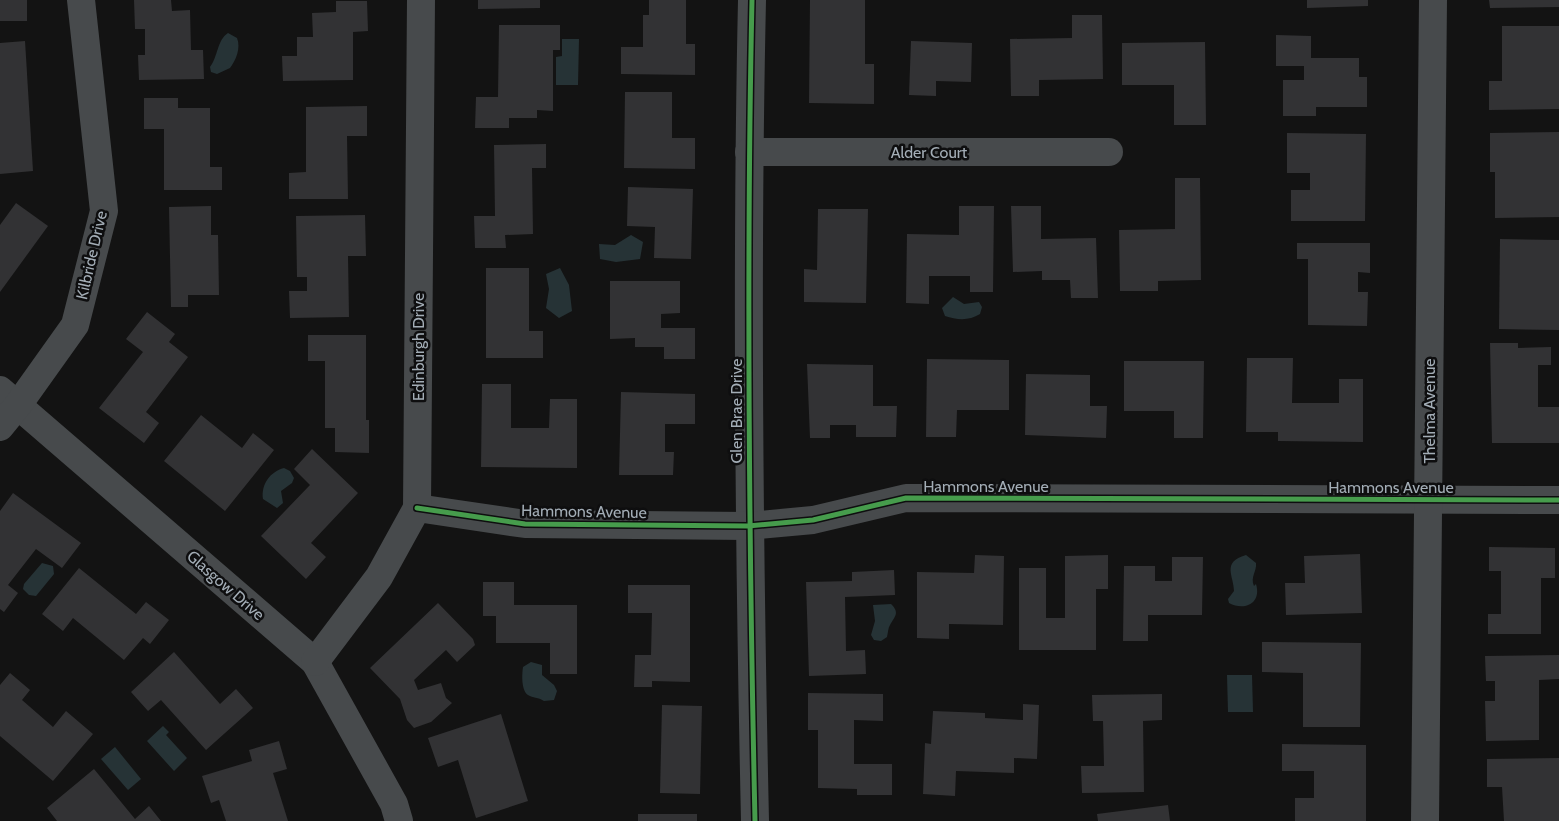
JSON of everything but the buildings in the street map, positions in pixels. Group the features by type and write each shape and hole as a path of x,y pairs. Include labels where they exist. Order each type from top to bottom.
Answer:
{"street":[{"name":"Kilbride Drive","path":"0,427 9,398 74,325 104,211 81,0"},
{"name":"Edinburgh Drive","path":"315,662 378,577 417,508 421,0"},
{"name":"Glen Brae Drive","path":"752,0 749,152 748,526 755,821"},
{"name":"Thelma Avenue","path":"1425,821 1433,0"},
{"name":"Alder Court","path":"749,152 1109,152"},
{"name":"Glasgow Drive","path":"9,398 315,662 394,804 399,821"},
{"name":"Hammons Avenue","path":"417,508 525,524 748,526 813,520 906,498 1559,500"}],"shaded area":[{"path":"228,33 237,38 238,50 236,58 230,68 217,74 211,72 210,67 220,44"},
{"path":"562,39 579,39 578,85 556,85 556,57 562,56"},
{"path":"631,235 643,242 640,259 616,262 600,259 599,244 615,245"},
{"path":"560,268 569,285 572,311 559,318 546,308 549,289 546,274"},
{"path":"953,297 964,304 979,302 982,307 980,314 972,318 963,319 945,316 942,308"},
{"path":"284,468 290,471 294,478 292,483 281,491 283,503 277,508 263,499 263,488 275,472"},
{"path":"1246,555 1256,563 1253,583 1254,586 1256,584 1257,591 1254,601 1246,606 1240,606 1229,603 1228,599 1234,591 1231,566 1238,558"},
{"path":"42,563 53,566 54,574 36,596 29,595 23,589 24,584"},
{"path":"891,604 896,614 889,626 887,637 881,641 874,640 871,635 875,621 873,605"},
{"path":"531,662 542,665 542,675 554,685 557,691 554,700 544,701 528,695 524,690 523,667"},
{"path":"1227,675 1252,675 1253,712 1228,712"},
{"path":"163,726 169,732 166,735 187,758 174,771 147,741"},
{"path":"115,747 141,779 128,790 101,759"}],"cycle path":[{"path":"752,0 749,410 755,821"},
{"path":"417,508 525,524 748,526 813,520 906,498 1559,500"}]}
